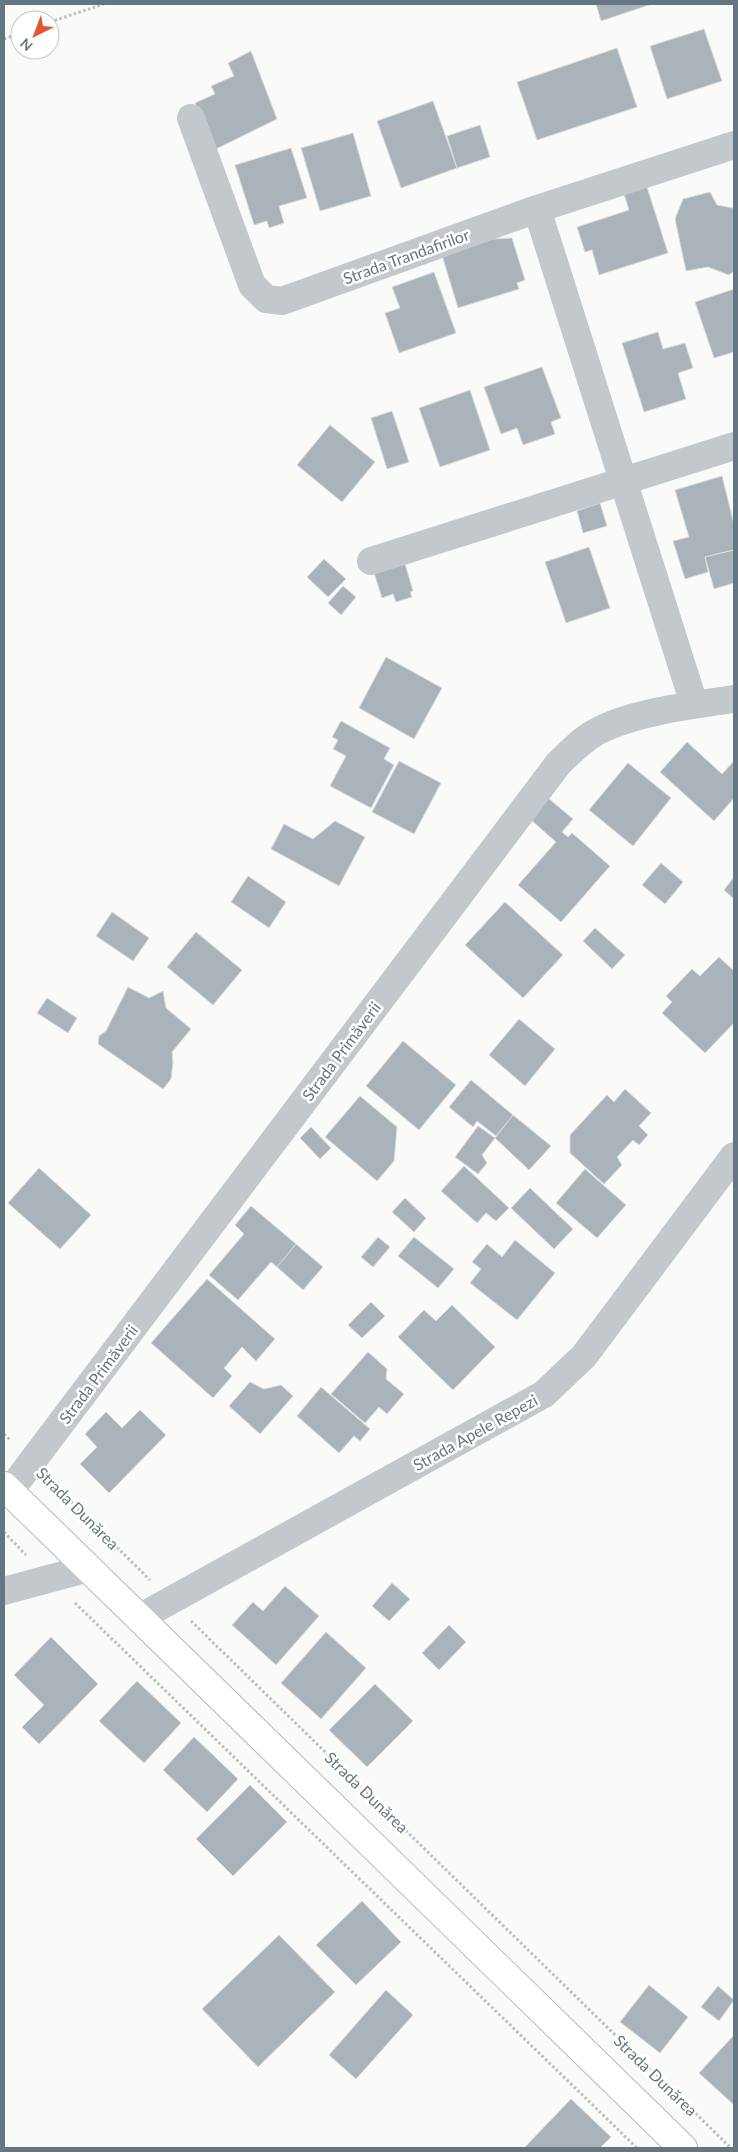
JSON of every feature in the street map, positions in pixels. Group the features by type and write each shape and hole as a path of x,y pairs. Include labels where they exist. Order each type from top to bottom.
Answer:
{"street":[{"name":"Strada Trandafirilor","path":"191,118 252,285 266,299 282,301 538,209 734,145"},
{"path":"538,209 694,704"},
{"path":"371,561 734,446"},
{"name":"Strada Primăverii","path":"6,1489 32,1462 558,764 576,746 597,732 636,718 694,704 734,699"},
{"name":"Strada Apele Repezi","path":"139,1618 544,1394 584,1356 734,1156"},
{"name":"Strada Dunărea","path":"6,1489 683,2148"},
{"path":"4,1591 89,1568"}],"path":[{"path":"60,19 104,4"},
{"name":"Strada Dunărea","path":"4,1434 171,1601 731,2148"},
{"path":"4,1532 50,1579 637,2148"}],"building":[{"path":"596,4 652,4 601,21"},
{"path":"704,29 722,81 667,99 650,46"},
{"path":"617,48 637,107 537,140 517,82"},
{"path":"251,51 277,119 216,149 195,103 215,94 211,86 234,76 228,63"},
{"path":"433,101 457,168 401,188 377,121"},
{"path":"480,125 490,157 457,168 447,136"},
{"path":"353,133 371,196 320,211 301,148"},
{"path":"291,148 307,198 279,206 284,223 269,228 267,221 254,225 235,165"},
{"path":"647,187 668,253 599,275 592,250 585,252 577,227 629,210 624,194"},
{"path":"710,192 717,205 733,208 734,271 729,275 708,267 686,271 675,219 683,199"},
{"path":"512,238 525,280 517,283 519,289 458,308 441,252 492,239"},
{"path":"434,272 456,333 399,353 385,313 400,308 392,287"},
{"path":"734,289 734,352 714,358 695,302"},
{"path":"658,332 663,349 685,343 693,368 678,373 686,399 644,412 622,343"},
{"path":"542,367 561,418 551,422 555,434 523,445 517,428 501,434 484,387"},
{"path":"470,390 490,450 440,467 419,408"},
{"path":"392,411 409,462 387,469 371,418"},
{"path":"330,425 375,462 342,502 297,465"},
{"path":"722,476 734,524 734,550 705,557 708,572 685,579 673,541 689,537 675,490"},
{"path":"600,503 607,526 583,533 577,511"},
{"path":"589,547 610,608 566,623 545,562"},
{"path":"734,550 734,583 714,589 705,557"},
{"path":"402,554 413,591 410,592 412,597 396,602 393,594 382,598 371,563"},
{"path":"324,559 346,579 328,597 307,577"},
{"path":"343,586 356,597 341,615 328,603"},
{"path":"386,657 442,688 414,739 359,708"},
{"path":"341,721 390,748 384,759 394,765 371,808 330,786 346,756 333,749 338,740 332,737"},
{"path":"687,742 722,774 734,761 734,798 714,821 660,772"},
{"path":"399,761 441,783 414,834 372,812"},
{"path":"628,763 671,798 633,846 589,810"},
{"path":"548,798 573,819 562,832 568,837 572,833 610,866 561,922 518,885 556,842 530,819"},
{"path":"335,821 365,837 339,886 271,849 284,824 313,839"},
{"path":"661,863 683,882 665,904 642,885"},
{"path":"248,876 286,902 269,928 231,902"},
{"path":"734,877 734,899 724,890"},
{"path":"505,902 563,955 523,998 465,945"},
{"path":"112,912 149,938 133,961 96,936"},
{"path":"595,928 625,955 612,969 583,941"},
{"path":"196,932 242,970 213,1005 167,967"},
{"path":"719,957 734,971 734,1023 705,1053 662,1013 672,1002 666,996 692,969 700,976"},
{"path":"128,987 149,998 163,991 166,1008 191,1029 172,1052 171,1079 163,1089 98,1044 99,1036 106,1031"},
{"path":"47,998 77,1018 68,1033 37,1013"},
{"path":"519,1019 555,1049 525,1086 489,1055"},
{"path":"403,1041 456,1085 419,1130 366,1086"},
{"path":"471,1080 513,1115 496,1136 477,1121 473,1127 449,1107"},
{"path":"625,1089 651,1113 639,1126 648,1135 639,1145 633,1140 617,1157 622,1165 604,1184 570,1153 570,1135 607,1095 614,1102"},
{"path":"360,1096 397,1127 394,1161 377,1181 325,1137"},
{"path":"513,1115 551,1146 529,1170 495,1138"},
{"path":"478,1126 495,1138 482,1155 487,1163 478,1174 455,1157"},
{"path":"311,1127 331,1148 320,1159 300,1138"},
{"path":"464,1166 509,1208 496,1221 486,1213 477,1223 441,1191"},
{"path":"39,1168 91,1215 60,1249 8,1203"},
{"path":"585,1169 626,1205 597,1238 556,1203"},
{"path":"530,1188 573,1229 554,1249 511,1208"},
{"path":"405,1198 426,1218 414,1232 392,1212"},
{"path":"251,1206 296,1244 277,1267 271,1262 238,1300 209,1275 244,1234 235,1225"},
{"path":"378,1237 390,1247 373,1267 361,1257"},
{"path":"414,1237 454,1269 438,1288 398,1256"},
{"path":"515,1240 555,1273 517,1320 470,1283 481,1269 472,1262 487,1244 502,1257"},
{"path":"296,1244 323,1267 303,1290 277,1267"},
{"path":"207,1279 275,1339 256,1361 242,1347 224,1368 232,1376 213,1398 151,1343"},
{"path":"371,1302 385,1316 362,1338 348,1325"},
{"path":"452,1305 495,1347 453,1390 398,1337 424,1310 436,1321"},
{"path":"368,1352 387,1369 386,1379 404,1394 387,1414 379,1407 365,1423 331,1394"},
{"path":"250,1382 264,1389 281,1385 293,1396 260,1434 229,1406"},
{"path":"321,1387 370,1429 360,1441 354,1436 339,1453 297,1416"},
{"path":"140,1410 166,1435 109,1493 80,1464 97,1447 85,1434 106,1412 122,1428"},
{"path":"392,1583 410,1599 389,1621 372,1606"},
{"path":"285,1586 319,1616 276,1665 232,1625 253,1602 263,1611"},
{"path":"449,1625 466,1642 439,1670 422,1653"},
{"path":"326,1632 366,1668 321,1719 281,1683"},
{"path":"51,1637 98,1684 39,1744 22,1727 44,1705 14,1675"},
{"path":"137,1681 181,1723 144,1763 99,1721"},
{"path":"375,1684 413,1721 367,1767 329,1730"},
{"path":"194,1737 238,1779 207,1812 163,1770"},
{"path":"250,1785 287,1822 233,1876 196,1839"},
{"path":"362,1901 401,1942 356,1985 316,1945"},
{"path":"279,1935 335,1992 258,2067 202,2009"},
{"path":"649,1985 688,2017 660,2053 620,2022"},
{"path":"718,1986 734,2000 719,2021 701,2007"},
{"path":"386,1990 413,2015 356,2079 329,2055"},
{"path":"734,2035 734,2105 699,2073"},
{"path":"571,2099 611,2137 600,2148 524,2148"}]}
